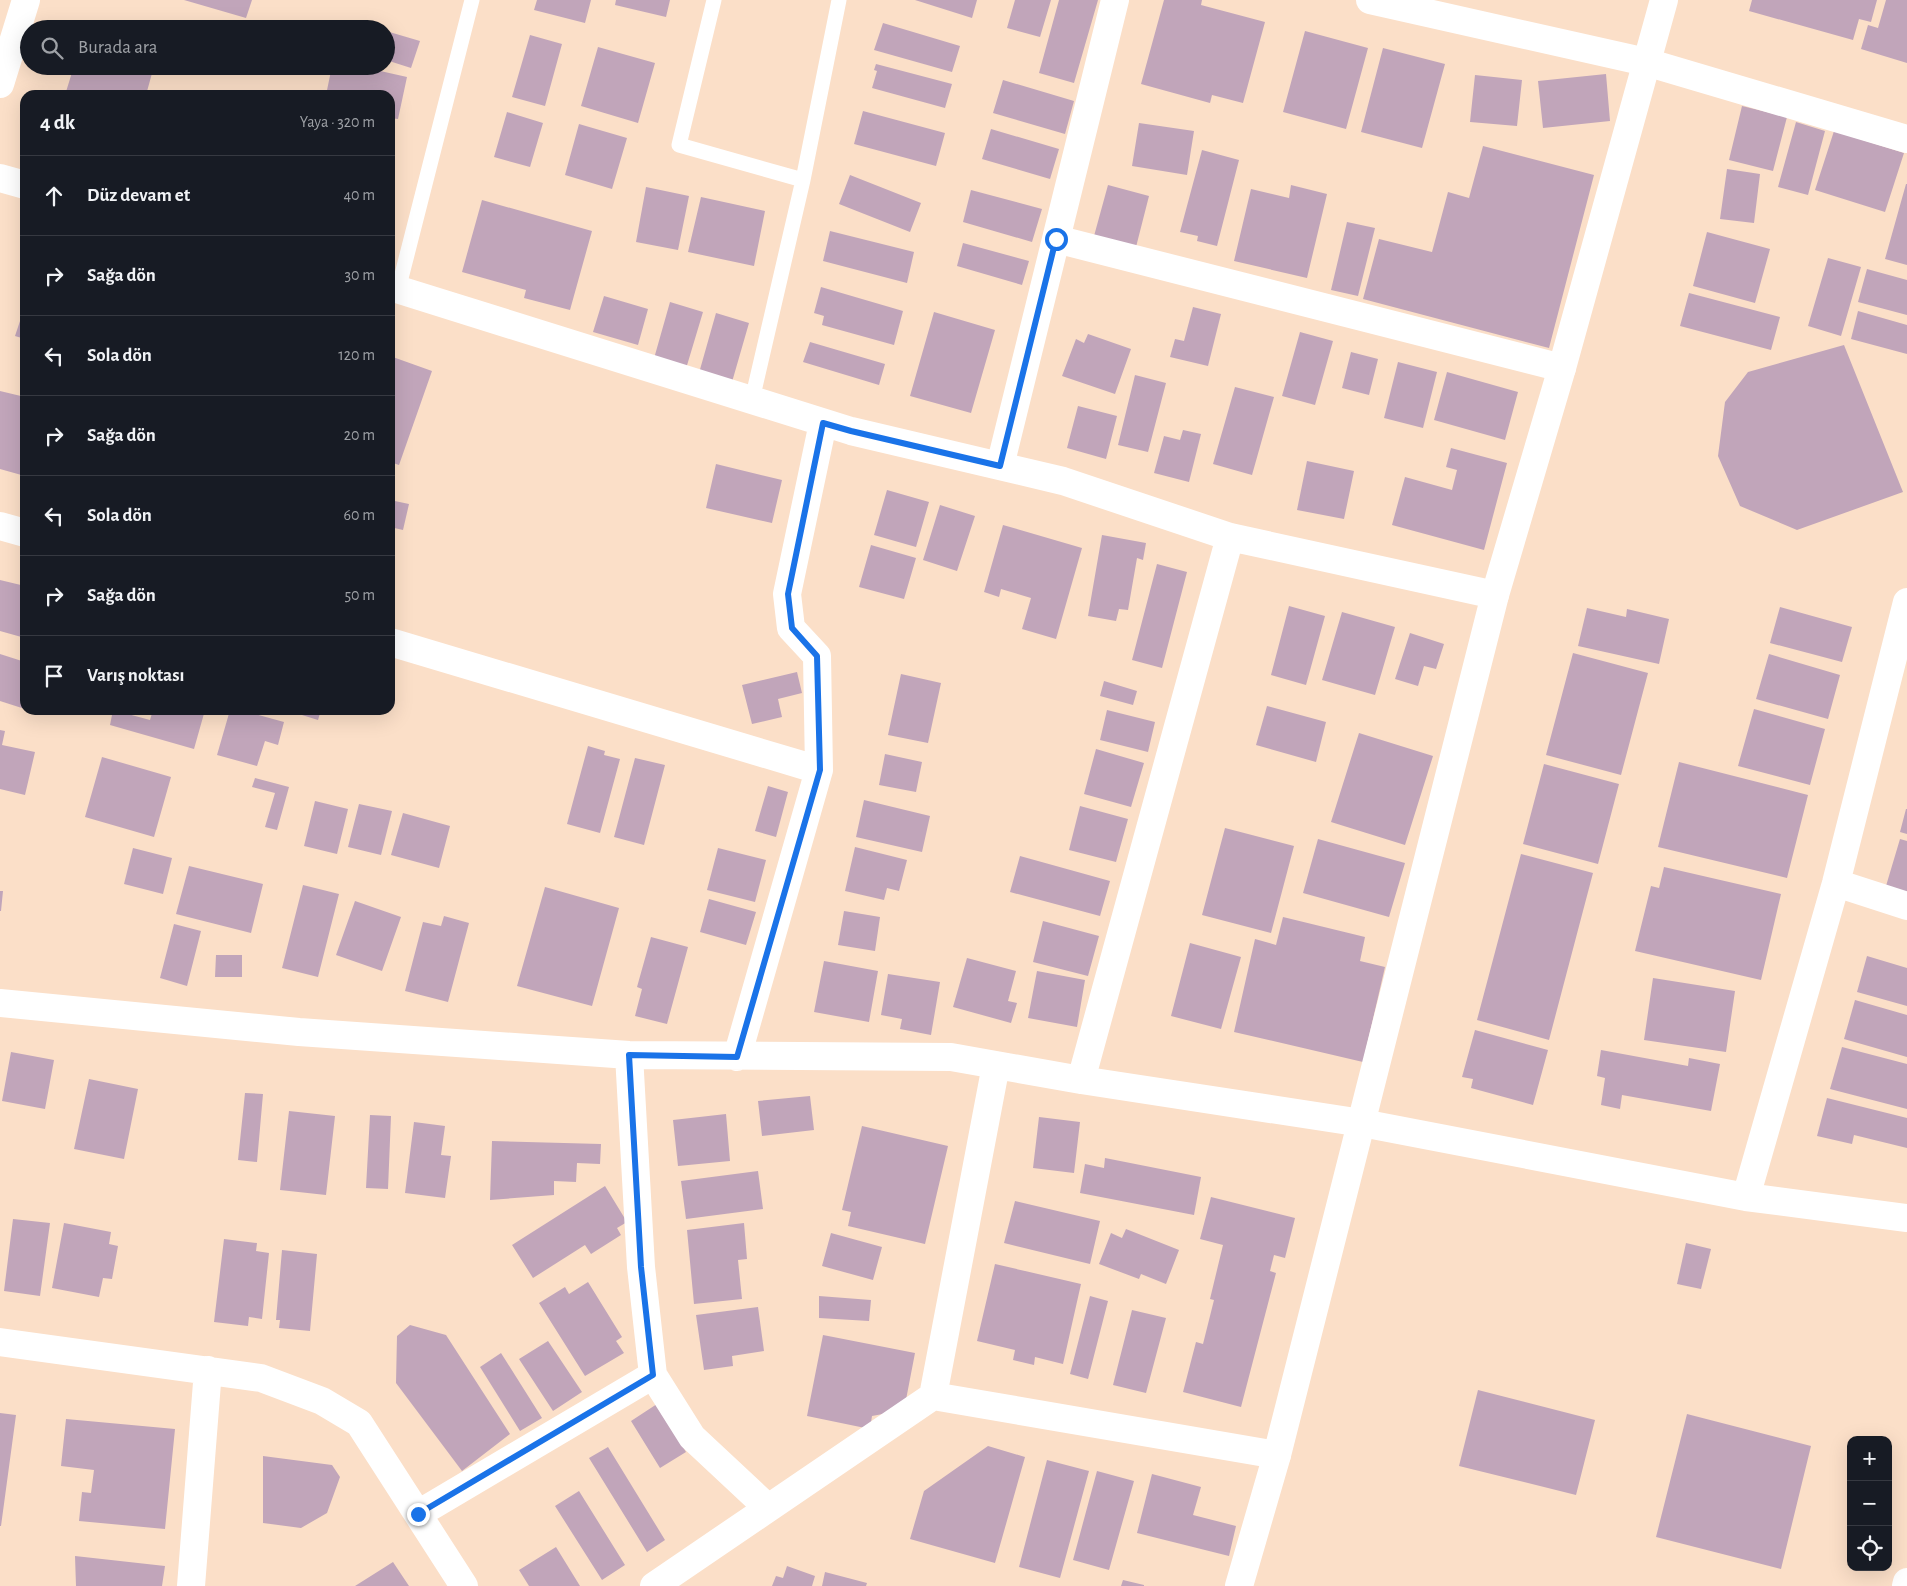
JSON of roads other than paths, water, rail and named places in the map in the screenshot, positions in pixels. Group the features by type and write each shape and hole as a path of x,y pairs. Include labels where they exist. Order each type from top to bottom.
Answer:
{"street":[{"path":"0,84 26,0"},
{"path":"1000,466 1115,0"},
{"path":"1370,0 1646,62 1907,139"},
{"path":"1239,1586 1277,1455 1495,595 1562,368 1664,0"},
{"path":"0,178 20,184"},
{"path":"1056,239 1562,368"},
{"path":"395,288 823,423 1063,481 1230,537 1495,595"},
{"path":"737,1057 820,770 817,656 792,628 788,594 823,423"},
{"path":"0,526 20,532"},
{"path":"1081,1080 1230,537"},
{"path":"1746,1197 1901,652 1907,602"},
{"path":"395,643 820,770"},
{"path":"1836,883 1907,906"},
{"path":"0,1003 299,1032 629,1055 951,1057 1081,1080 1362,1123 1746,1197 1907,1218"},
{"path":"629,1055 641,1267 653,1375 692,1437 768,1508"},
{"path":"932,1396 996,1065"},
{"path":"0,1342 261,1378 322,1400 359,1423 464,1586"},
{"path":"191,1586 208,1370"},
{"path":"418,1514 653,1375"},
{"path":"654,1586 932,1396 1277,1455"}],"lane":[{"path":"395,284 472,0"},
{"path":"714,0 679,145 803,180"},
{"path":"752,400 803,180 839,0"}]}
